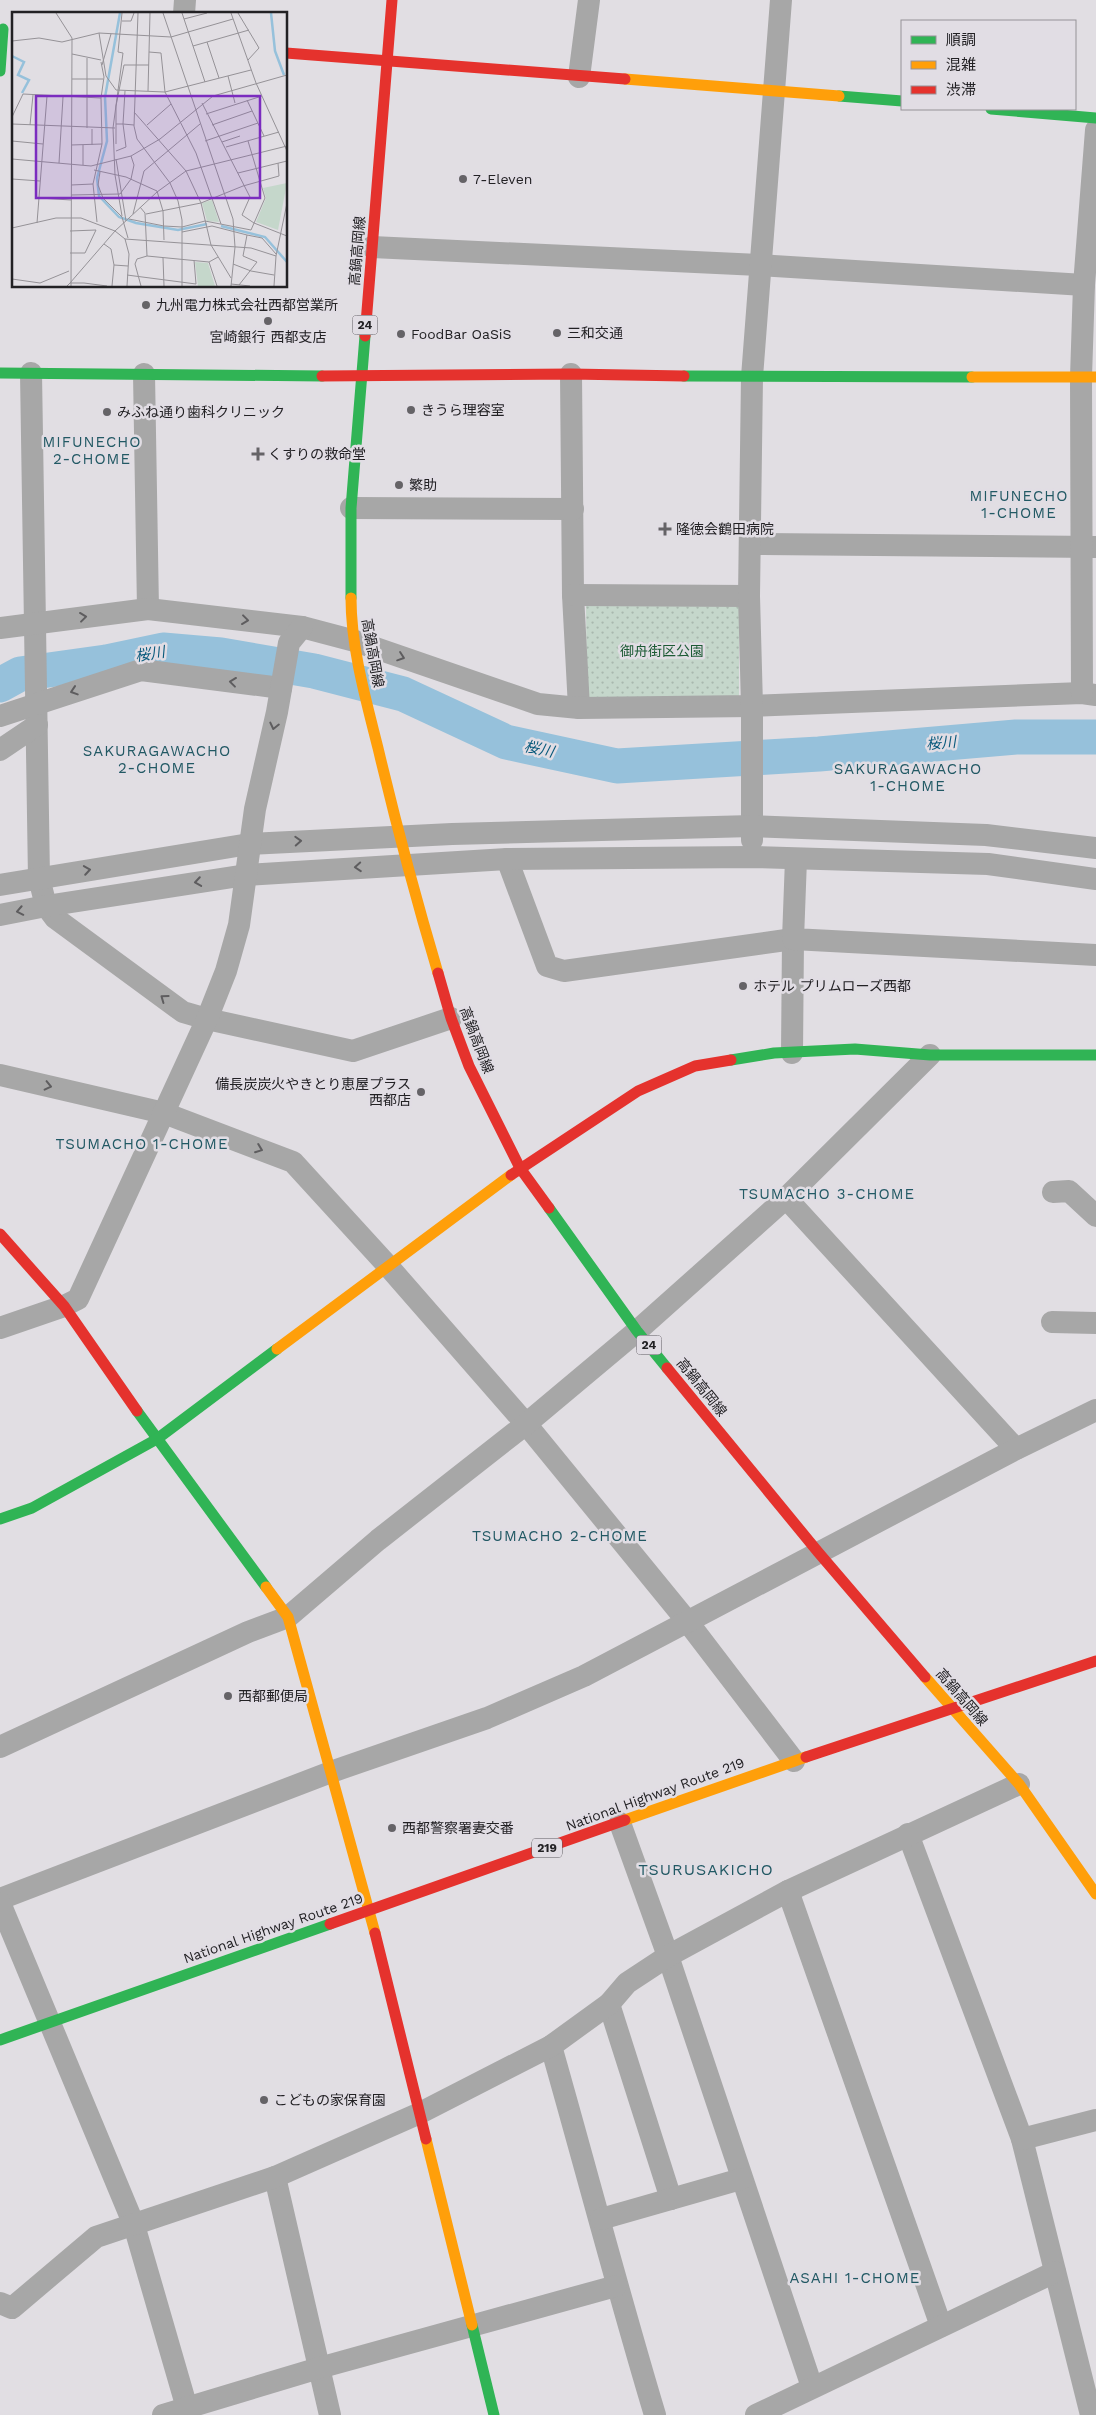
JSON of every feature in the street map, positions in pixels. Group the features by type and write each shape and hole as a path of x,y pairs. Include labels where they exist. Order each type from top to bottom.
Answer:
{"main road":[{"name":"高鍋高岡線","path":"392,0 351,508 350,587 356,646 367,705 406,864 451,1018 469,1066 520,1168 637,1331 818,1552 952,1709 1019,1784 1096,1894"},
{"path":"0,71 5,29"},
{"path":"288,53 901,101"},
{"path":"1003,110 1096,118"},
{"path":"0,373 361,376 571,374 752,377 1089,377"},
{"path":"0,1520 32,1508 157,1439 520,1168 646,1087 695,1066 792,1052 855,1049 930,1055 1096,1055"},
{"path":"0,1234 64,1306 157,1439 288,1617 369,1910 494,2415"},
{"name":"National Highway Route 219","path":"0,2040 620,1823 794,1760 1096,1661"}],"street":[{"path":"579,77 589,0"},
{"path":"752,857 752,706 749,596 752,377 780,0"},
{"path":"0,628 35,627 148,609 356,646 538,704 579,708 752,706 1089,694 1089,377 1084,285 1096,130"},
{"path":"372,246 759,265 1084,285"},
{"path":"31,373 39,878 46,906 55,918 183,1012 207,1020 353,1050 451,1018"},
{"path":"144,374 148,609"},
{"path":"571,374 574,595 579,708"},
{"path":"351,508 573,509"},
{"path":"750,544 1089,547"},
{"path":"574,595 749,596"},
{"path":"0,1328 64,1306 78,1299 207,1020 226,970 239,925 249,844 282,683 296,635"},
{"path":"0,716 37,699 141,670 282,683"},
{"path":"0,750 37,725"},
{"path":"0,885 249,844 400,836 752,826 986,835 1096,848"},
{"path":"0,915 246,874 507,859 752,857 988,864 1096,879"},
{"path":"507,859 547,966 564,971 794,940 1096,955"},
{"path":"792,1052 796,859"},
{"path":"0,1747 239,1636 288,1617 378,1540 526,1424 637,1331 786,1198 930,1055"},
{"path":"0,1075 164,1113 293,1162 388,1266 526,1424 687,1621 794,1760"},
{"path":"1053,1192 1069,1191 1096,1216"},
{"path":"786,1198 1016,1449"},
{"path":"1052,1322 1096,1323"},
{"path":"0,1899 331,1772 487,1718 584,1676 1016,1449 1096,1410"},
{"path":"0,2303 12,2308 96,2237 275,2177 420,2113 551,2046 609,2004 627,1983 668,1956 788,1891 1019,1784"},
{"path":"620,1823 668,1956 812,2387"},
{"path":"908,1834 1022,2139 1091,2415"},
{"path":"788,1891 941,2326"},
{"path":"0,1904 134,2224 188,2412"},
{"path":"609,2004 671,2199"},
{"path":"551,2046 601,2219 616,2286 655,2415"},
{"path":"1022,2139 1096,2120"},
{"path":"275,2177 330,2415"},
{"path":"601,2219 742,2179"},
{"path":"756,2415 1055,2272"},
{"path":"163,2415 188,2412 319,2368 616,2286"}],"green space":[{"name":"御舟街区公園","path":"739,604 739,697 587,698 586,605"}],"waterway":[{"name":"桜川","path":"0,685 20,674 106,662 163,650 221,655 314,671 403,694 506,742 617,766 819,754 1016,737 1096,737"}],"traffic: fast":[{"path":"0,71 3,29"},
{"path":"839,96 901,101"},
{"path":"1003,110 1096,118"},
{"path":"351,598 351,508 365,336"},
{"path":"0,373 322,376"},
{"path":"684,376 972,377"},
{"path":"731,1060 774,1053 855,1049 930,1055 1096,1055"},
{"path":"549,1208 637,1331 667,1368"},
{"path":"0,1519 32,1508 157,1439 277,1349"},
{"path":"137,1411 266,1587"},
{"path":"0,2040 330,1924"},
{"path":"472,2325 494,2415"}],"traffic: slow":[{"path":"625,79 839,96"},
{"path":"972,377 1096,377"},
{"path":"351,598 356,655 364,693 392,805 438,973"},
{"path":"277,1349 511,1175"},
{"path":"266,1587 288,1617 375,1933"},
{"path":"925,1677 1019,1784 1096,1894"},
{"path":"625,1820 806,1757"},
{"path":"426,2139 472,2325"}],"traffic: jam":[{"path":"365,336 392,0"},
{"path":"288,53 625,79"},
{"path":"322,376 571,374 684,376"},
{"path":"438,973 451,1018 469,1066 520,1168 549,1208"},
{"path":"511,1175 638,1091 695,1066 731,1060"},
{"path":"0,1234 64,1306 137,1411"},
{"path":"667,1368 818,1552 925,1677"},
{"path":"806,1757 1096,1661"},
{"path":"330,1924 625,1820"},
{"path":"375,1933 426,2139"}],"place":[{"name":"7-Eleven","path":"463,179"},
{"name":"九州電力株式会社西都営業所","path":"146,305"},
{"name":"宮崎銀行 西都支店","path":"268,321"},
{"name":"三和交通","path":"557,333"},
{"name":"FoodBar OaSiS","path":"401,334"},
{"name":"きうら理容室","path":"411,410"},
{"name":"みふね通り歯科クリニック","path":"107,412"},
{"name":"くすりの救命堂","path":"258,454"},
{"name":"繁助","path":"399,485"},
{"name":"隆徳会鶴田病院","path":"665,529"},
{"name":"ホテル プリムローズ西都","path":"743,986"},
{"name":"備長炭炭火やきとり恵屋プラス 西都店","path":"421,1092"},
{"name":"西都郵便局","path":"228,1696"},
{"name":"西都警察署妻交番","path":"392,1828"},
{"name":"こどもの家保育園","path":"264,2100"}],"district":[{"name":"MIFUNECHO 2-CHOME","path":"92,450"},
{"name":"MIFUNECHO 1-CHOME","path":"1019,504"},
{"name":"SAKURAGAWACHO 2-CHOME","path":"157,760"},
{"name":"SAKURAGAWACHO 1-CHOME","path":"908,778"},
{"name":"TSUMACHO 1-CHOME","path":"142,1144"},
{"name":"TSUMACHO 3-CHOME","path":"827,1194"},
{"name":"TSUMACHO 2-CHOME","path":"560,1536"},
{"name":"TSURUSAKICHO","path":"706,1869"},
{"name":"ASAHI 1-CHOME","path":"855,2278"}]}
